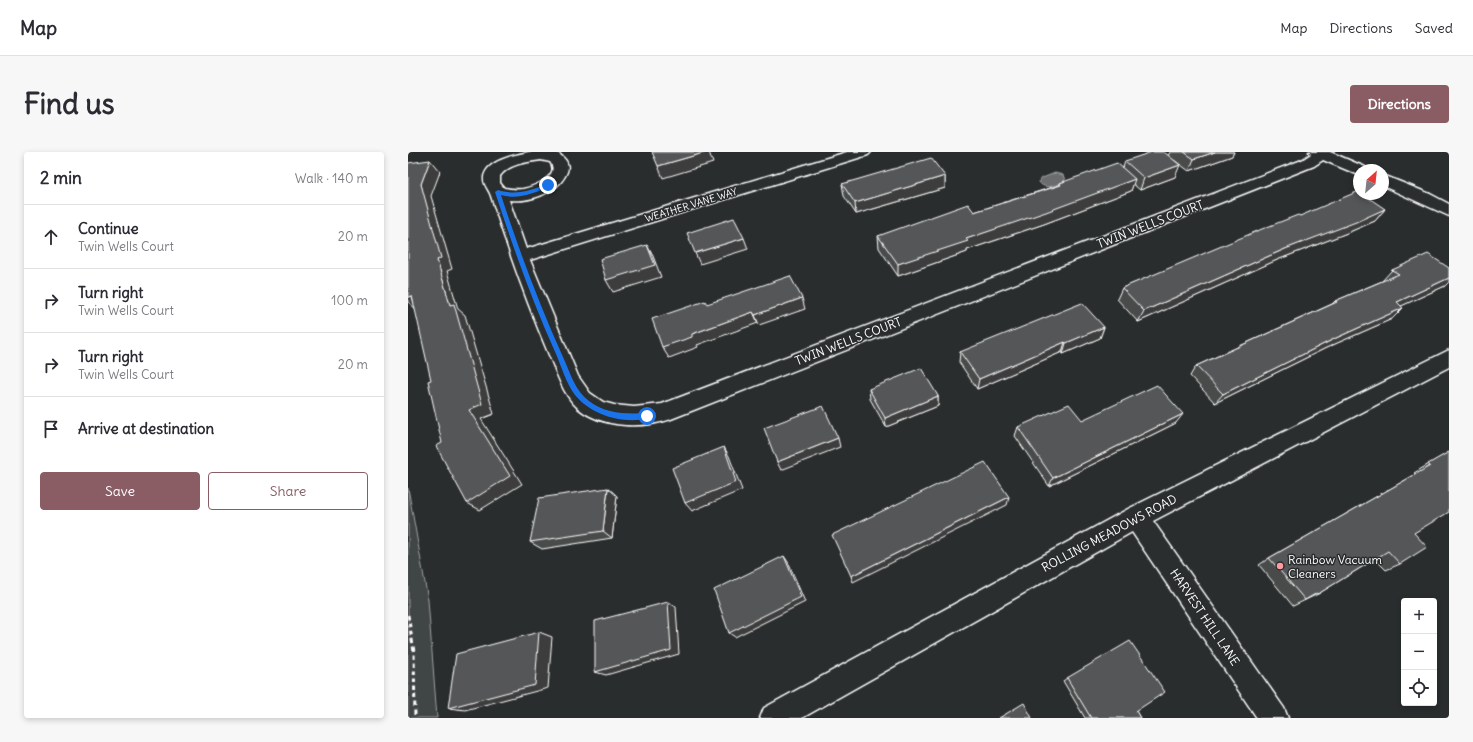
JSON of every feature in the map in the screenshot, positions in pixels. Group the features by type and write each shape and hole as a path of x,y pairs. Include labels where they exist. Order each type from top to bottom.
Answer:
{"street":[{"name":"WEATHER VANE WAY","path":"519,257 863,152"},
{"name":"TWIN WELLS COURT","path":"498,192 519,257 550,336 576,392 586,402 599,411 631,417 647,416 670,410 1308,163 1319,153"},
{"path":"1319,153 1353,167"},
{"path":"1389,183 1449,211"},
{"name":"ROLLING MEADOWS ROAD","path":"774,718 1136,517 1449,358"},
{"name":"HARVEST HILL LANE","path":"1136,517 1274,718"}],"path":[{"path":"408,615 414,652 415,718"}],"shaded area":[{"path":"1055,173 1063,175 1065,180 1059,184 1048,187 1039,182 1040,179"},
{"path":"408,488 428,600 437,718 408,718"}],"building":[{"path":"652,152 707,152 658,166"},
{"path":"1152,152 1164,152 1180,165 1144,178 1125,161"},
{"path":"1184,152 1215,152 1194,159"},
{"path":"931,158 945,176 855,203 842,184"},
{"path":"430,160 421,184 441,258 437,260 450,305 454,304 482,404 469,410 510,476 467,503 436,446 442,443 428,381 431,380 412,296 408,297 408,163"},
{"path":"1117,163 1135,179 1046,212 966,239 968,241 898,264 878,236 968,204 974,212 1061,185 1060,183"},
{"path":"1353,194 1353,200 1372,200 1385,209 1356,222 1285,249 1144,311 1122,288 1262,229 1298,215 1300,216"},
{"path":"734,218 744,238 695,253 687,233"},
{"path":"647,245 655,265 606,280 600,259"},
{"path":"1428,254 1449,268 1449,278 1397,302 1403,308 1336,338 1223,394 1196,366 1337,302 1335,301 1399,274 1392,270"},
{"path":"790,276 802,298 755,315 753,312 692,334 692,337 662,347 652,319 705,301 707,304"},
{"path":"1082,303 1104,327 979,379 960,352"},
{"path":"921,368 938,396 885,418 869,389"},
{"path":"1157,385 1183,414 1053,478 1018,427 1069,404 1082,420"},
{"path":"823,406 838,438 777,462 764,428"},
{"path":"724,447 736,482 685,503 672,468"},
{"path":"1449,452 1449,512 1414,533 1427,547 1400,564 1388,551 1318,594 1317,593 1305,600 1269,558 1430,466 1428,464"},
{"path":"985,462 1009,497 851,576 832,535"},
{"path":"608,488 603,531 530,542 539,498"},
{"path":"784,556 801,597 729,633 714,590"},
{"path":"668,602 671,650 595,672 595,621"},
{"path":"539,632 535,685 448,708 456,654"},
{"path":"1130,641 1165,692 1136,711 1140,718 1091,718 1067,678"},
{"path":"1024,703 1032,718 999,718"}],"place":[{"name":"Rainbow Vacuum Cleaners","path":"1280,566"}],"route":[{"path":"548,185 528,194 516,195 498,192 519,257 550,336 576,392 586,402 599,411 616,415 631,417 647,416"}]}
